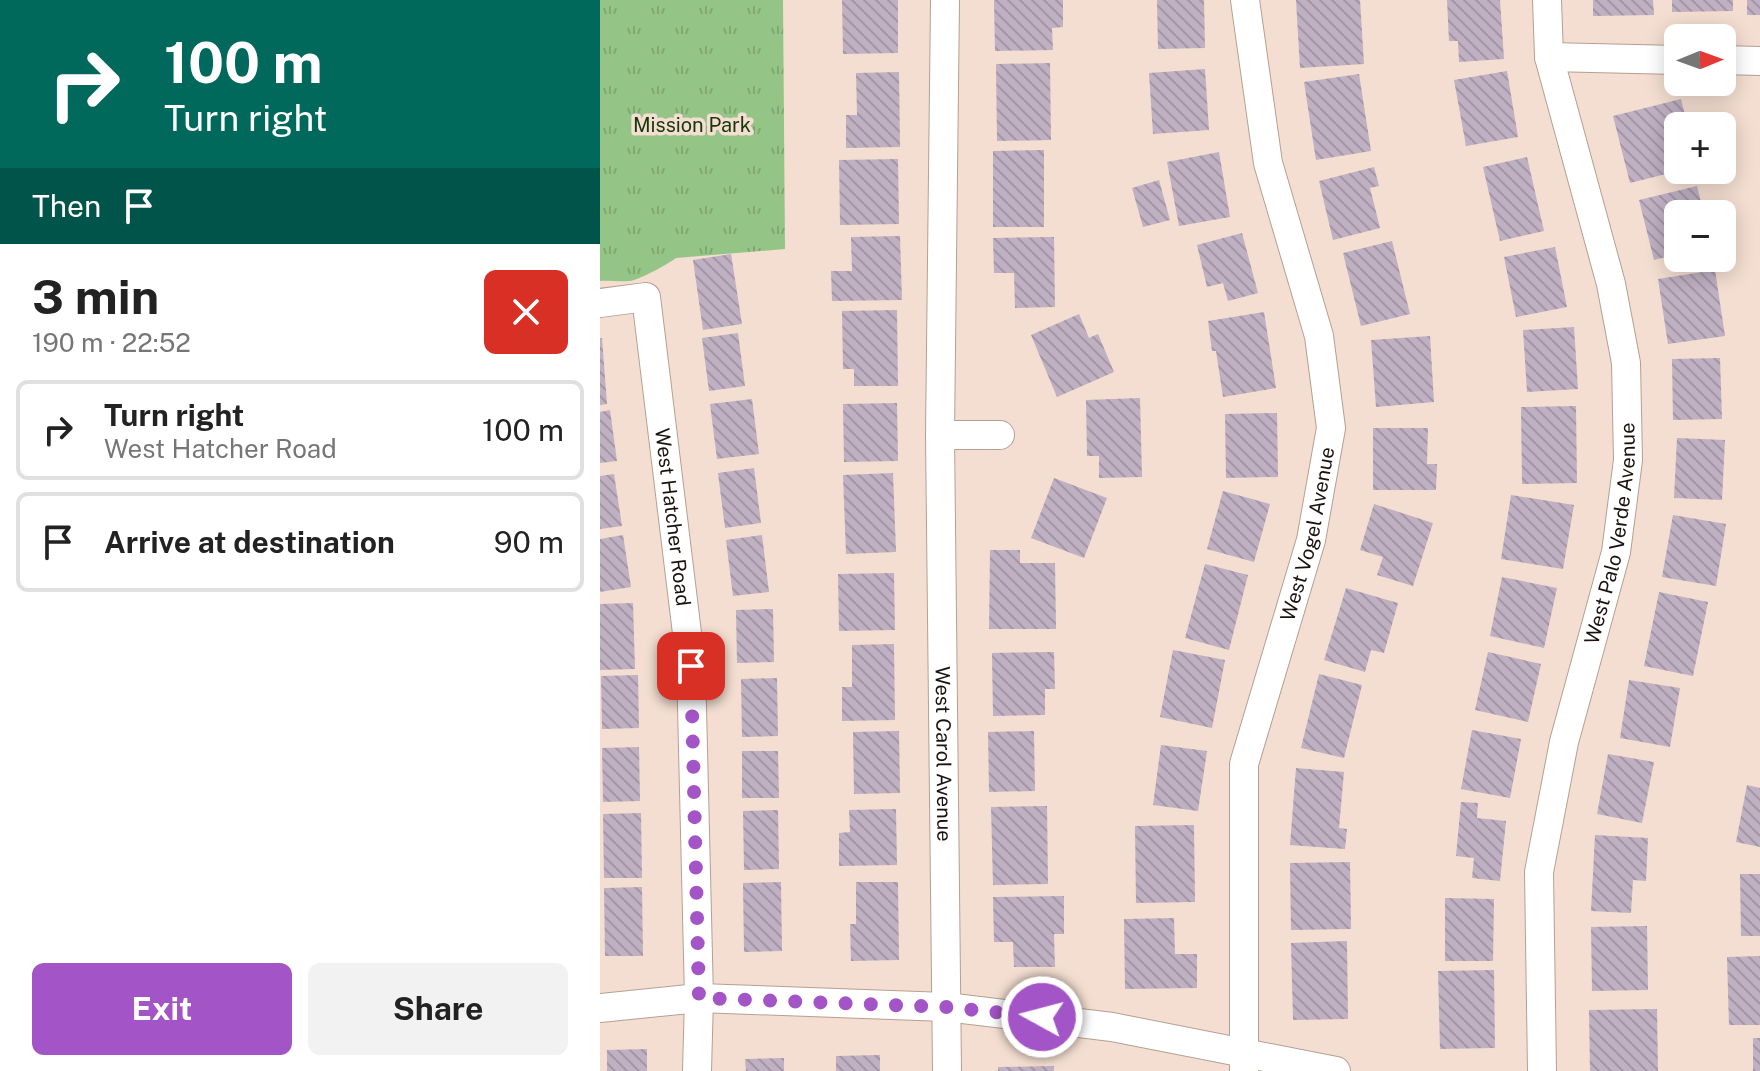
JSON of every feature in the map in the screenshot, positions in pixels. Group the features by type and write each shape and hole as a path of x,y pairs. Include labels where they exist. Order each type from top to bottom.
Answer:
{"street":[{"name":"West Carol Avenue","path":"945,0 940,435 947,1071"},
{"name":"West Vogel Avenue","path":"1244,1061 1244,764 1311,540 1331,428 1319,336 1268,163 1245,0"},
{"name":"West Palo Verde Avenue","path":"1542,1071 1539,872 1564,742 1616,552 1628,460 1626,363 1611,284 1549,57 1547,0"},
{"path":"1549,57 1664,60"},
{"path":"1736,60 1760,61"},
{"name":"West Hatcher Road","path":"600,303 646,297 691,666 699,998 697,1071"},
{"path":"940,435 1000,435"},
{"path":"600,1008 699,998 946,1007 1112,1027 1244,1061 1336,1071"}],"green space":[{"name":"Mission Park","path":"600,0 783,0 785,249 676,258 634,280 600,281"}],"building":[{"path":"842,0 898,0 898,53 843,54"},
{"path":"994,0 1063,0 1063,27 1052,28 1053,50 995,51"},
{"path":"1157,0 1204,0 1205,48 1158,49"},
{"path":"1296,0 1360,0 1364,64 1300,68"},
{"path":"1447,0 1500,0 1504,59 1459,62 1458,41 1449,41"},
{"path":"1593,0 1653,0 1654,15 1593,16"},
{"path":"1672,0 1733,0 1733,11 1672,12"},
{"path":"1747,0 1760,0 1760,15 1747,15"},
{"path":"1050,63 1051,140 997,141 996,64"},
{"path":"1205,69 1209,130 1153,134 1149,73"},
{"path":"1507,71 1518,137 1466,146 1454,80"},
{"path":"899,72 900,147 846,148 846,115 857,115 856,73"},
{"path":"1359,74 1371,151 1316,160 1304,82"},
{"path":"1681,99 1684,112 1664,112 1664,174 1630,183 1613,116"},
{"path":"1044,150 1044,227 993,227 993,151"},
{"path":"1219,152 1230,217 1179,226 1167,162"},
{"path":"1527,157 1544,231 1500,241 1483,167"},
{"path":"898,159 899,224 840,225 839,160"},
{"path":"1374,167 1379,186 1370,188 1380,228 1333,240 1319,181"},
{"path":"1159,180 1170,220 1143,227 1132,188"},
{"path":"1697,186 1700,200 1664,200 1664,258 1654,260 1639,200"},
{"path":"1242,233 1258,293 1228,301 1223,283 1207,287 1197,245"},
{"path":"900,236 902,300 832,301 831,271 852,271 851,237"},
{"path":"1054,237 1055,307 1015,308 1014,273 994,273 993,238"},
{"path":"1392,241 1410,314 1361,326 1343,253"},
{"path":"1555,247 1567,307 1516,317 1504,257"},
{"path":"731,254 742,324 703,330 693,260"},
{"path":"1715,272 1725,336 1668,344 1658,279"},
{"path":"897,310 898,386 854,386 854,369 843,369 842,311"},
{"path":"1264,312 1276,388 1223,397 1208,321"},
{"path":"1079,314 1089,338 1098,334 1114,372 1057,397 1031,335"},
{"path":"1574,327 1578,389 1527,392 1523,330"},
{"path":"738,333 745,386 709,391 702,338"},
{"path":"1430,336 1434,402 1376,407 1371,340"},
{"path":"600,338 607,404 600,405"},
{"path":"1720,358 1722,419 1673,420 1672,359"},
{"path":"1140,398 1142,477 1099,478 1099,456 1087,456 1086,400"},
{"path":"752,399 759,454 717,459 710,404"},
{"path":"897,403 898,461 844,462 843,404"},
{"path":"1576,406 1577,483 1522,484 1521,407"},
{"path":"610,410 617,461 600,463 600,412"},
{"path":"1277,413 1278,477 1226,478 1225,414"},
{"path":"1373,428 1428,428 1427,464 1437,464 1436,490 1373,490"},
{"path":"1677,438 1725,440 1722,500 1674,498"},
{"path":"754,468 761,523 725,528 718,473"},
{"path":"893,473 896,552 846,554 843,475"},
{"path":"614,474 622,526 600,529 600,476"},
{"path":"1054,478 1107,498 1084,558 1031,538"},
{"path":"1223,491 1270,504 1254,562 1207,549"},
{"path":"1511,495 1574,505 1563,569 1501,559"},
{"path":"1374,504 1433,523 1413,586 1377,575 1383,557 1360,550"},
{"path":"1673,515 1726,524 1716,586 1662,577"},
{"path":"623,535 631,587 600,592 600,539"},
{"path":"762,535 769,592 733,596 726,540"},
{"path":"990,550 1020,550 1020,563 1055,563 1056,629 989,629"},
{"path":"1205,564 1248,575 1229,650 1185,638"},
{"path":"894,573 895,630 839,631 838,574"},
{"path":"1502,577 1557,588 1544,648 1490,636"},
{"path":"1346,588 1398,603 1384,653 1371,650 1365,672 1324,660"},
{"path":"1659,592 1708,602 1693,676 1644,666"},
{"path":"633,603 635,669 600,670 600,604"},
{"path":"773,609 774,662 737,663 736,610"},
{"path":"894,644 895,720 842,721 842,687 852,687 852,645"},
{"path":"1173,650 1225,660 1212,728 1160,717"},
{"path":"1054,652 1055,689 1045,689 1045,715 993,716 992,653"},
{"path":"1488,652 1541,664 1528,722 1475,710"},
{"path":"1319,674 1362,685 1344,758 1301,748"},
{"path":"638,675 639,728 602,729 601,676"},
{"path":"777,678 778,736 742,737 741,679"},
{"path":"1629,680 1680,688 1670,747 1620,738"},
{"path":"1472,730 1521,739 1510,798 1461,789"},
{"path":"899,731 900,793 854,794 853,732"},
{"path":"1034,731 1035,791 989,792 988,732"},
{"path":"1161,745 1207,751 1198,811 1153,805"},
{"path":"639,747 640,801 603,802 602,748"},
{"path":"742,751 778,751 779,798 742,798"},
{"path":"1608,754 1654,762 1642,823 1597,814"},
{"path":"1296,768 1344,772 1339,828 1347,829 1345,849 1290,845"},
{"path":"1747,785 1760,788 1760,847 1736,842"},
{"path":"1461,802 1478,803 1477,818 1506,821 1500,881 1472,878 1474,858 1456,856"},
{"path":"1047,806 1048,884 993,885 991,807"},
{"path":"896,809 897,865 839,866 839,833 850,832 849,810"},
{"path":"778,810 779,869 744,870 743,811"},
{"path":"641,813 642,878 604,878 603,814"},
{"path":"1194,825 1195,902 1136,903 1135,826"},
{"path":"1595,835 1648,838 1646,881 1633,880 1631,913 1591,911"},
{"path":"1350,862 1351,929 1291,930 1290,863"},
{"path":"1740,874 1760,874 1760,936 1741,936"},
{"path":"781,882 782,951 744,952 743,883"},
{"path":"856,882 898,882 899,960 851,961 850,924 856,924"},
{"path":"642,887 643,956 605,956 604,888"},
{"path":"1064,896 1064,934 1054,934 1055,967 1014,967 1013,942 994,942 993,897"},
{"path":"1445,898 1494,899 1493,961 1445,961"},
{"path":"1174,918 1175,954 1197,954 1197,988 1125,989 1124,919"},
{"path":"1647,926 1648,990 1592,991 1591,927"},
{"path":"1347,941 1348,1019 1293,1020 1291,943"},
{"path":"1760,956 1760,1025 1729,1025 1727,957"},
{"path":"1494,970 1495,1048 1440,1049 1438,971"},
{"path":"1657,1009 1658,1071 1590,1071 1589,1010"},
{"path":"1753,1038 1760,1038 1760,1071 1753,1071"},
{"path":"647,1049 647,1071 607,1071 607,1050"},
{"path":"880,1055 880,1071 836,1071 836,1056"},
{"path":"784,1058 784,1071 746,1071 745,1059"},
{"path":"1054,1066 1054,1071 998,1071 998,1067"}],"route":[{"path":"691,666 699,998 946,1007 1042,1017"}]}
